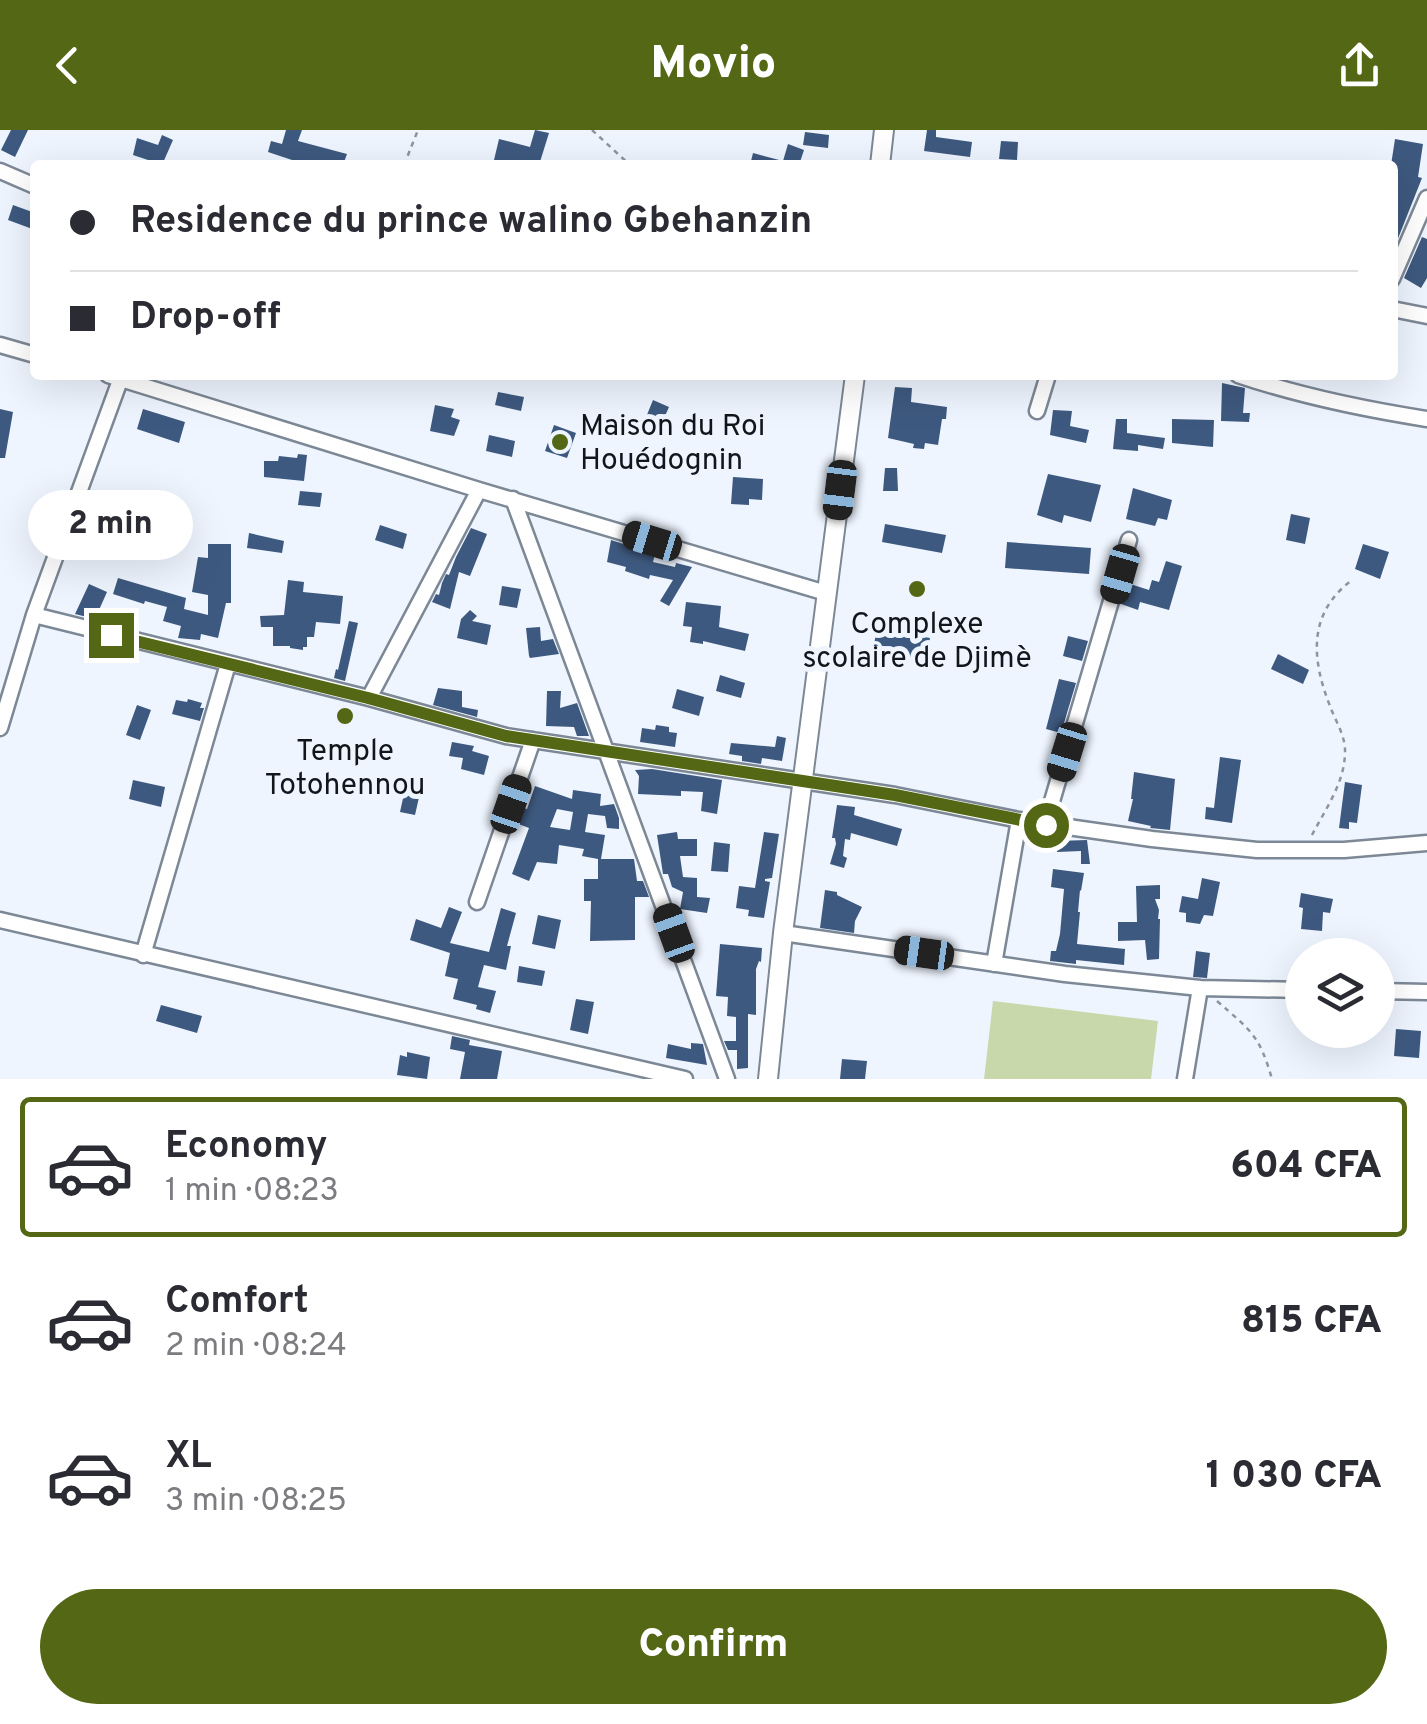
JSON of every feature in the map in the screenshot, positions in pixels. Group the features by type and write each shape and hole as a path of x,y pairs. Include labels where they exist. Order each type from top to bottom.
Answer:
{"street":[{"path":"881,160 884,130"},
{"path":"0,171 30,184"},
{"path":"1398,265 1427,198"},
{"path":"1398,310 1427,316"},
{"path":"0,345 30,353"},
{"path":"0,728 34,615 115,380"},
{"path":"129,380 478,490 826,593"},
{"path":"768,1079 783,933 854,380"},
{"path":"1038,411 1047,380"},
{"path":"1253,380 1296,394 1427,419"},
{"path":"368,698 478,490"},
{"path":"513,499 727,1079"},
{"path":"1046,825 1130,540"},
{"path":"34,615 368,698 456,724 533,740 895,795 1046,825 1257,850 1344,850 1427,843"},
{"path":"143,955 228,664"},
{"path":"477,902 533,740"},
{"path":"994,964 1018,820"},
{"path":"0,920 685,1079"},
{"path":"783,933 1065,974 1200,988 1285,990"},
{"path":"1185,1079 1200,988"},
{"path":"1395,991 1427,992"}],"path":[{"path":"406,160 418,130"},
{"path":"592,130 625,160"},
{"path":"1304,850 1342,777 1344,761 1340,726 1322,684 1317,632 1328,602 1352,580"},
{"path":"1200,988 1252,1030 1272,1079"}],"green space":[{"path":"993,1001 1158,1021 1151,1079 984,1079"}],"building":[{"path":"11,130 28,130 15,157 1,150"},
{"path":"286,130 302,130 298,141 347,154 345,160 292,160 268,152 271,141 282,144"},
{"path":"535,130 549,133 541,160 494,160 499,139 530,147"},
{"path":"927,130 936,130 936,137 972,142 970,157 924,151"},
{"path":"805,132 829,135 828,148 803,145"},
{"path":"162,135 173,140 164,160 133,155 137,138 158,145"},
{"path":"1395,139 1423,144 1418,177 1422,178 1398,238 1398,160 1392,160"},
{"path":"1001,141 1018,142 1017,160 999,159"},
{"path":"788,144 804,150 801,160 783,160"},
{"path":"753,153 779,160 751,160"},
{"path":"13,205 30,211 30,228 8,220"},
{"path":"1422,237 1427,239 1427,278 1421,288 1404,278"},
{"path":"1222,383 1245,388 1243,413 1250,413 1249,422 1221,421"},
{"path":"895,387 912,388 911,402 947,407 938,445 925,443 924,449 913,448 914,444 888,438"},
{"path":"498,392 524,397 521,411 495,405"},
{"path":"653,400 669,407 657,434 642,427"},
{"path":"435,405 454,409 451,417 460,420 454,436 430,431"},
{"path":"0,409 13,412 5,458 0,458"},
{"path":"143,409 185,422 179,443 137,429"},
{"path":"1053,410 1072,411 1070,426 1089,430 1086,443 1050,435"},
{"path":"1116,419 1127,419 1127,433 1165,438 1163,449 1138,445 1138,451 1113,449"},
{"path":"1172,419 1214,420 1213,447 1172,443"},
{"name":"Maison du Roi Houédognin","path":"554,425 576,433 567,458 545,451"},
{"path":"489,435 515,441 512,457 486,451"},
{"path":"298,454 307,455 304,481 264,477 264,461 278,461 279,456 297,458"},
{"path":"885,468 897,468 898,491 883,491"},
{"path":"1048,474 1101,485 1091,522 1064,515 1062,523 1037,515"},
{"path":"733,477 763,479 762,500 749,499 749,505 731,504"},
{"path":"1133,488 1172,500 1167,520 1158,518 1155,526 1126,519"},
{"path":"300,491 322,493 320,507 298,505"},
{"path":"1291,514 1310,518 1305,544 1286,540"},
{"path":"885,524 946,535 942,553 882,542"},
{"path":"380,525 407,534 403,549 375,540"},
{"path":"471,528 487,534 470,576 459,572 450,609 432,602"},
{"path":"249,533 284,541 282,553 247,548"},
{"path":"611,540 655,554 653,562 692,567 669,606 660,601 673,580 650,575 649,579 607,562"},
{"path":"1007,542 1091,548 1089,574 1005,568"},
{"path":"208,544 231,544 231,603 226,603 218,638 201,634 200,640 178,638 181,626 163,621 167,607 113,594 118,578 186,598 184,609 208,615 208,595 192,592 198,557 208,558"},
{"path":"1363,544 1389,552 1380,579 1355,569"},
{"path":"1166,561 1182,566 1169,610 1140,602 1138,610 1121,604 1127,583 1149,590 1152,580 1159,582"},
{"path":"288,580 304,582 303,592 343,596 340,624 316,622 314,637 307,637 303,650 273,646 273,627 261,627 260,616 284,615"},
{"path":"89,584 107,592 95,619 75,614"},
{"path":"502,586 521,589 517,608 499,605"},
{"path":"686,602 721,606 719,627 749,634 745,651 703,641 690,642 692,627 683,626"},
{"path":"470,610 477,616 472,621 491,625 487,645 457,638 461,619"},
{"path":"349,621 358,623 345,681 334,678"},
{"path":"540,627 541,641 553,639 559,654 530,658 526,628"},
{"path":"877,628 930,638 926,660 873,650"},
{"path":"1068,636 1088,641 1082,661 1063,656"},
{"path":"1278,654 1309,670 1303,684 1271,669"},
{"path":"720,675 745,683 741,698 716,691"},
{"path":"1059,679 1076,683 1061,733 1046,729"},
{"path":"438,688 462,691 462,707 478,710 477,717 433,705"},
{"path":"677,689 704,697 699,716 672,708"},
{"path":"547,691 561,691 560,708 577,703 589,736 577,736 574,727 546,726"},
{"path":"176,700 202,703 200,721 172,714"},
{"path":"137,705 151,710 140,740 126,735"},
{"path":"656,725 677,733 675,747 640,742 642,728 655,730"},
{"path":"777,736 786,738 782,761 762,758 761,764 729,754 731,743 775,747"},
{"path":"452,742 474,746 472,751 489,756 484,775 461,769 463,758 449,756"},
{"path":"1220,757 1241,760 1232,823 1205,819 1206,807 1214,808"},
{"path":"635,770 722,780 717,814 701,811 703,792 681,791 681,796 638,794 639,776"},
{"path":"1134,772 1175,779 1170,830 1128,821"},
{"path":"133,780 165,787 161,807 129,799"},
{"path":"1345,782 1362,785 1357,823 1349,822 1349,829 1339,828"},
{"path":"535,786 572,799 573,790 601,794 600,806 614,804 619,829 607,828 605,816 588,814 585,832 605,835 601,859 634,859 637,881 643,881 649,897 635,897 635,940 590,941 591,901 584,901 584,879 598,879 598,859 582,856 584,849 559,845 557,864 537,862 529,881 512,874 529,828 516,823 521,807 527,809","holes":["557,809 573,812 570,830 550,827"]},
{"path":"405,789 420,793 415,815 400,812"},
{"path":"837,805 855,807 854,815 902,829 897,846 851,833 850,840 845,839 844,868 830,864 836,844 832,838"},
{"path":"677,832 678,839 697,839 697,856 680,856 683,877 697,878 697,897 710,898 707,913 680,909 683,892 672,887 668,874 663,874 657,835"},
{"path":"764,832 779,834 772,878 765,879 770,882 764,918 748,916 749,910 736,908 739,886 755,888"},
{"path":"1087,840 1090,864 1081,864 1081,851 1057,852 1057,841"},
{"path":"714,842 730,844 728,872 711,871"},
{"path":"1053,869 1084,873 1077,944 1125,949 1124,965 1050,961 1060,934 1064,889 1051,887"},
{"path":"1202,878 1220,882 1213,916 1204,915 1200,924 1186,922 1186,913 1179,912 1182,896 1198,899"},
{"path":"1160,885 1160,899 1155,899 1160,919 1159,959 1147,960 1145,940 1118,941 1118,922 1137,922 1136,886"},
{"path":"825,890 837,892 862,907 854,933 820,928"},
{"path":"1301,893 1333,899 1330,913 1323,912 1322,931 1301,929"},
{"path":"449,907 462,912 450,943 489,952 501,908 516,913 507,946 511,946 506,970 484,965 478,987 496,991 490,1013 453,999 458,979 445,976 450,953 410,940 416,919 441,928"},
{"path":"538,915 561,920 555,949 532,944"},
{"path":"720,944 762,948 756,969 756,1015 748,1014 748,1068 737,1069 737,1050 728,1050 724,1041 736,1041 736,1017 727,1016 728,997 716,996"},
{"path":"1196,951 1210,953 1207,978 1193,977"},
{"path":"519,966 545,971 542,986 517,982"},
{"path":"576,999 594,1002 588,1034 570,1030"},
{"path":"161,1005 202,1016 197,1033 156,1021"},
{"path":"1396,1029 1421,1031 1419,1058 1394,1056"},
{"path":"452,1036 470,1040 469,1045 502,1051 497,1079 460,1079 465,1052 450,1049"},
{"path":"691,1043 703,1044 707,1065 666,1058 668,1044 691,1049"},
{"path":"407,1052 430,1057 427,1079 397,1075 400,1055 407,1057"},
{"path":"842,1059 867,1061 865,1079 840,1079"}],"place":[{"name":"Maison du Roi Houédognin","path":"560,442"},
{"name":"Complexe scolaire de Djimè","path":"917,589"},
{"name":"Temple Totohennou","path":"345,716"}],"route":[{"path":"111,635 506,736 895,795 1046,825"}]}
